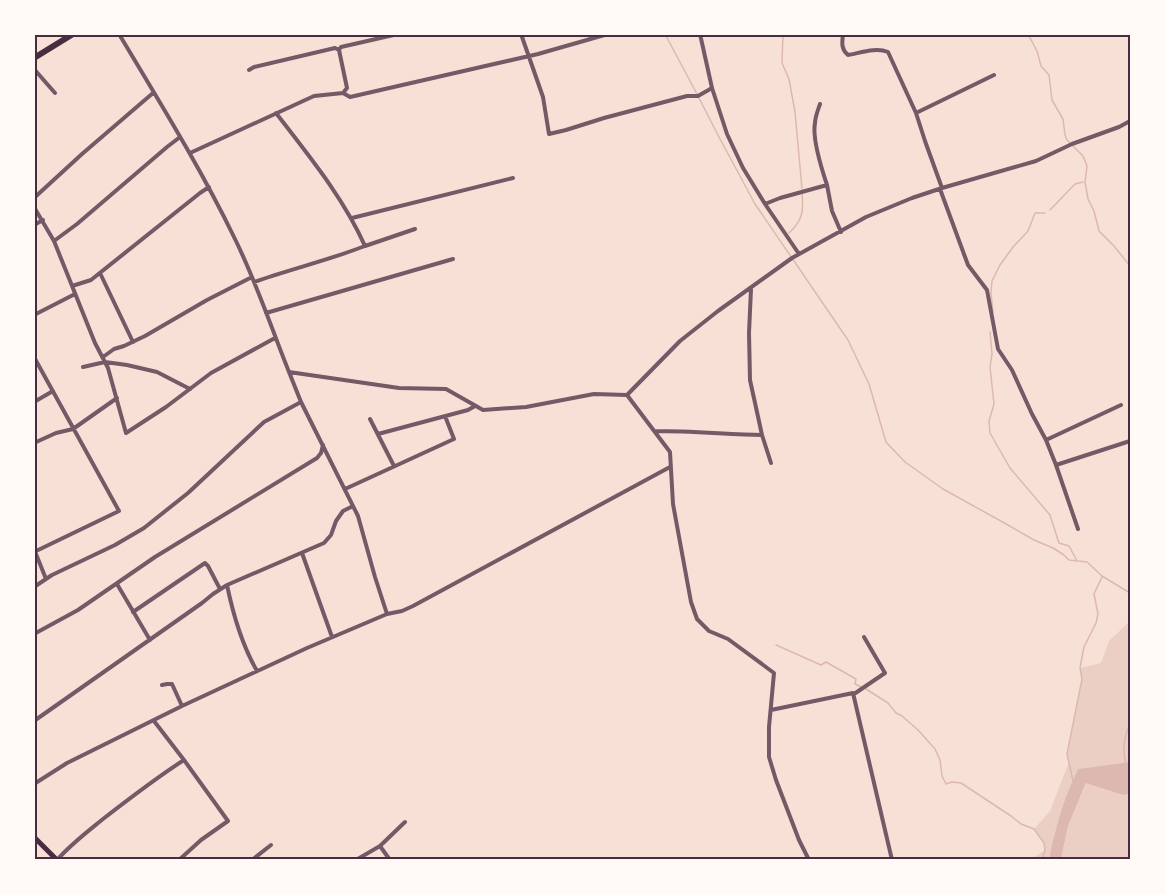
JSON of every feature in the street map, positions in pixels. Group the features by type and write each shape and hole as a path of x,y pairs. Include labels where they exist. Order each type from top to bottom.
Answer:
{"highway":[{"path":"34,58 73,34"}],"main road":[{"path":"34,837 57,860"}],"street":[{"path":"118,34 190,153 235,238 301,402 358,516 387,614"},
{"path":"339,50 341,47 398,34"},
{"path":"521,34 543,97 549,134 687,96 698,96 712,88"},
{"path":"190,153 314,96 343,93 350,97 528,56 608,34"},
{"path":"843,34 842,45 848,55 879,50 888,52 916,113 968,265 987,290 998,349 1012,370 1046,440 1078,529"},
{"path":"700,35 712,88 727,134 743,168 799,254"},
{"path":"249,70 335,48 339,50"},
{"path":"339,50 347,88 343,93"},
{"path":"34,69 55,93"},
{"path":"916,113 994,75"},
{"path":"34,198 153,93"},
{"path":"820,104 814,123 815,136 832,211 841,232"},
{"path":"276,113 312,158 352,218 365,246"},
{"path":"289,372 399,388 446,389 483,410 526,407 594,394 627,395 680,341 718,311 799,254 866,217 912,198 1036,161 1131,121"},
{"path":"54,241 78,224 180,137"},
{"path":"352,218 513,178"},
{"path":"765,204 827,185"},
{"path":"72,286 91,280 209,188"},
{"path":"34,207 54,241 95,343 108,368 126,434 211,373 275,338"},
{"path":"34,225 43,220"},
{"path":"103,357 114,349 133,342 253,280 317,263 415,229"},
{"path":"266,313 453,259"},
{"path":"100,273 133,342"},
{"path":"751,288 750,380 762,435 771,463"},
{"path":"34,315 75,294"},
{"path":"34,357 119,511 35,551 46,580"},
{"path":"83,368 105,362 157,372 190,389"},
{"path":"34,402 53,391"},
{"path":"627,395 670,452 673,504 691,602 697,619 710,631 728,639 774,673 769,757 799,840 809,860"},
{"path":"34,443 56,433 73,429 117,398"},
{"path":"34,587 52,575 115,545 144,528 188,493 264,422 301,402"},
{"path":"1046,440 1121,405"},
{"path":"378,434 468,411 475,406"},
{"path":"345,489 454,439 444,416"},
{"path":"370,419 394,466"},
{"path":"654,431 762,435"},
{"path":"1056,465 1131,441"},
{"path":"34,634 78,610 155,557 317,458 323,445"},
{"path":"34,784 68,763 182,706 332,637 387,614 402,611 670,467"},
{"path":"34,721 220,589 324,543 331,535 343,511 353,506"},
{"path":"302,553 332,637"},
{"path":"134,612 205,563 220,589"},
{"path":"117,584 150,640"},
{"path":"227,585 231,605 257,671"},
{"path":"771,710 854,694 885,673 864,637"},
{"path":"162,685 172,684 182,706"},
{"path":"854,694 892,860"},
{"path":"154,721 228,821 201,840 179,860"},
{"path":"57,860 70,845 123,803 184,760"},
{"path":"356,860 380,846 405,822"},
{"path":"252,860 271,845"},
{"path":"380,846 390,860"}],"shaded area":[{"path":"1130,621 1130,762 1078,769 1060,813 1049,859 1030,860 1045,850 1044,843 1034,829 1050,811 1069,762 1067,754 1082,679 1080,668 1101,663 1109,641"},
{"path":"1130,762 1130,794 1123,795 1086,783 1068,826 1061,859 1049,859 1068,791 1078,769"},
{"path":"1087,782 1123,795 1130,794 1130,859 1061,860 1068,826"}],"waterway":[{"path":"665,34 697,94"},
{"path":"783,34 782,63 789,79 795,112 802,189"},
{"path":"1028,34 1037,51 1041,66 1049,75 1052,100 1063,119 1065,135 1070,143"},
{"path":"699,98 755,204 848,340 869,384 886,442 905,462 943,489 1034,540 1053,548 1069,560 1087,562 1102,576 1130,593"},
{"path":"1073,146 1083,156 1087,166 1085,182 1088,199 1099,231 1130,266"},
{"path":"1050,210 1075,184 1083,182"},
{"path":"789,233 801,216 802,194"},
{"path":"993,312 992,281 1000,265 1028,231 1035,213 1045,213"},
{"path":"990,332 992,354 990,367 994,404 989,421 990,433 1010,468 1050,515 1059,543 1069,546 1077,561"},
{"path":"1073,781 1067,754 1082,679 1080,668 1084,647 1098,614 1094,594 1102,577"},
{"path":"776,645 821,665 826,662 856,679 855,684 861,687"},
{"path":"866,689 888,703 935,749 946,784 961,783 1021,824 1034,829 1044,843 1045,850 1042,860"},
{"path":"1126,764 1124,744 1130,724"}]}
